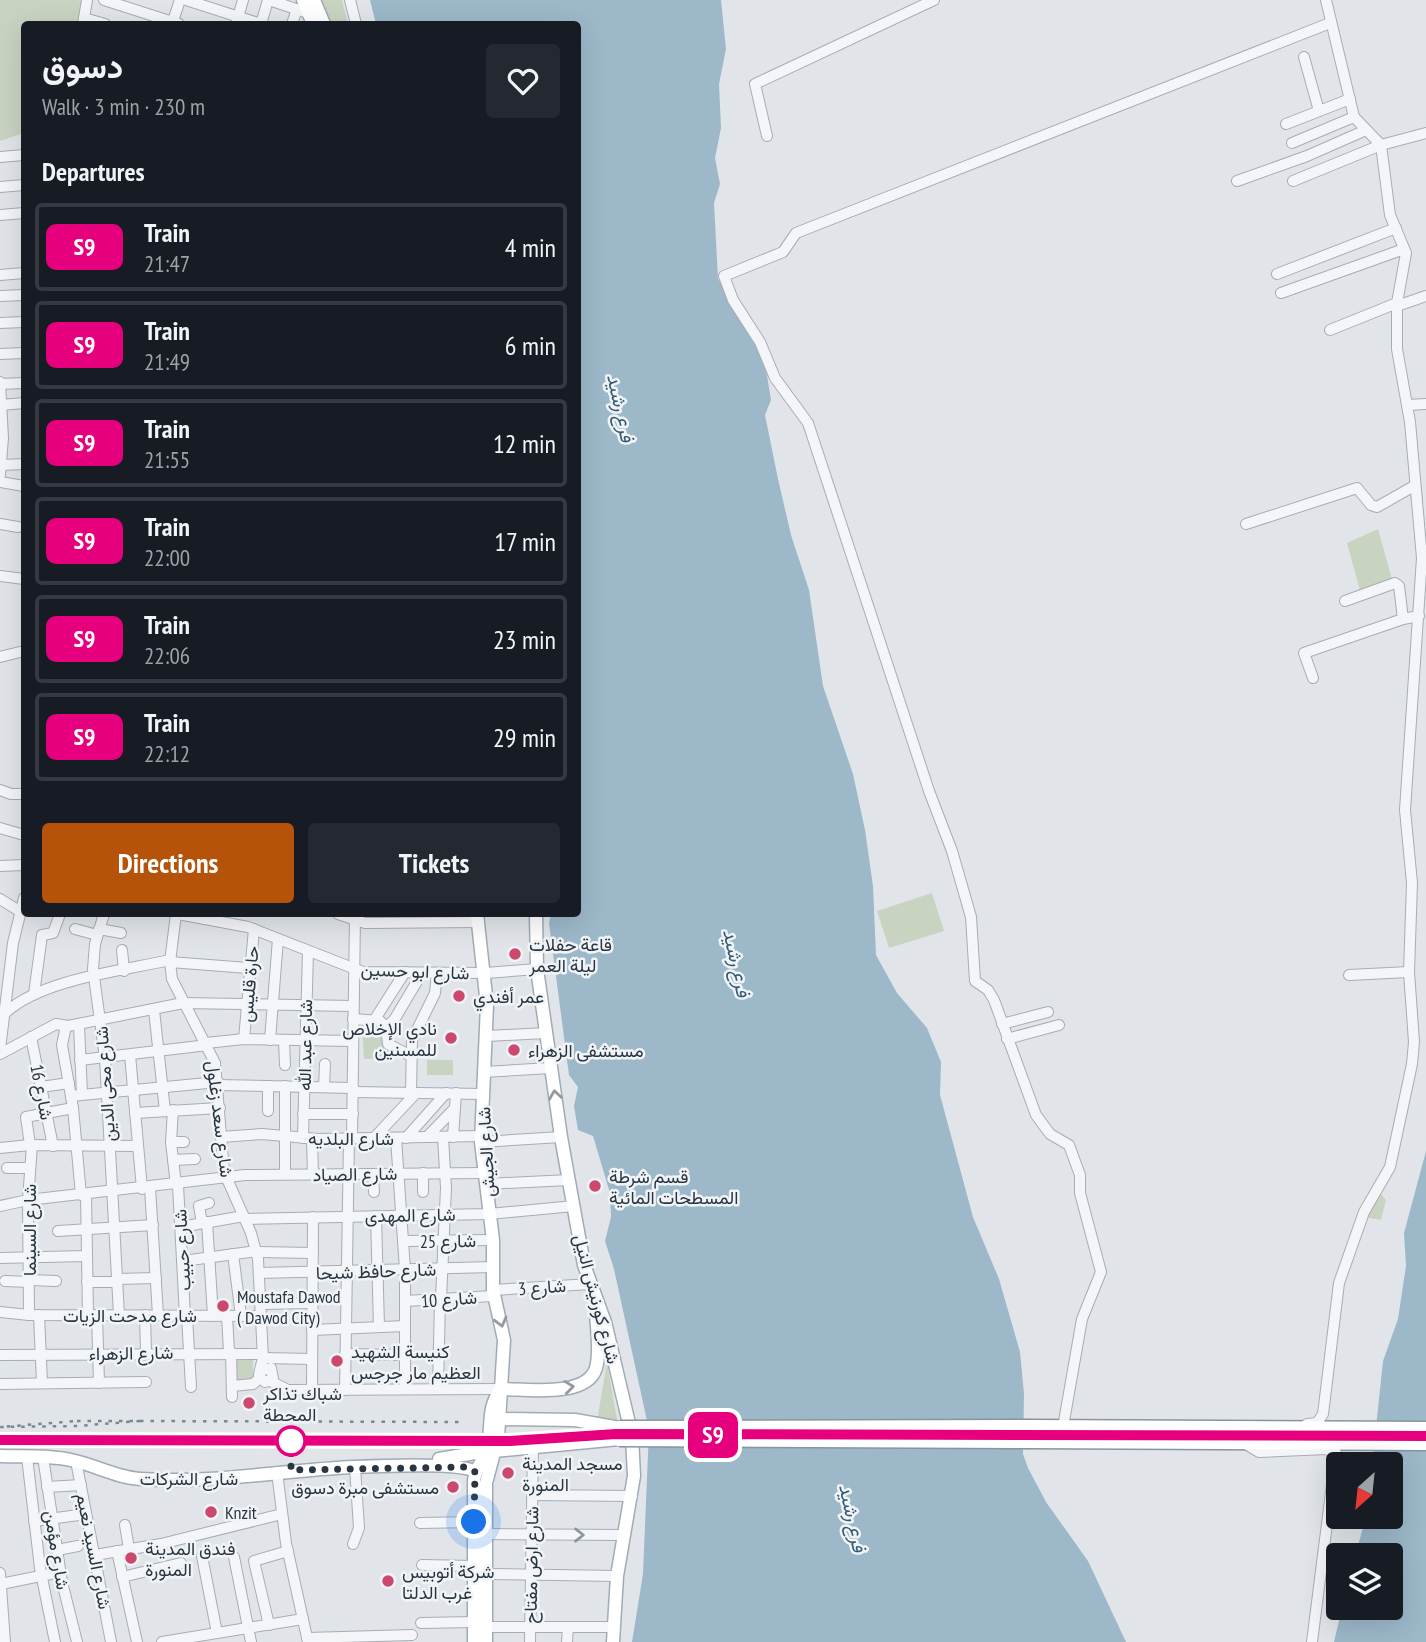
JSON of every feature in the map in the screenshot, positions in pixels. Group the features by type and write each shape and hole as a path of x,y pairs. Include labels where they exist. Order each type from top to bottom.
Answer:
{"highway":[{"path":"1028,1434 1063,1427 1225,1428 1280,1435 1426,1443"},
{"path":"620,1433 1028,1434 1242,1441 1280,1435 1426,1429"}],"main road":[{"path":"314,0 323,21"},
{"name":"شارع كورنيش النيل","path":"536,917 537,969 561,1137 574,1206 632,1436 632,1496 617,1576 613,1642"},
{"name":"شارع الجيش","path":"474,1642 486,1574 486,1479 499,1419 504,1333 493,1293 493,1240 481,1139 487,1036 486,973 478,918"},
{"path":"501,1389 569,1389 578,1387 591,1378 597,1362 594,1290"},
{"name":"شارع الجيش","path":"486,1642 480,1619 474,1566 475,1472 491,1451 490,1409 501,1389"},
{"path":"499,1419 575,1420 620,1433"},
{"name":"شارع الشركات","path":"381,1466 391,1462 454,1458 620,1433"},
{"name":"شارع الشركات","path":"0,1456 76,1461 138,1479 243,1478 277,1472 381,1466 463,1466 475,1472"}],"street":[{"path":"83,21 87,0"},
{"path":"104,0 165,21"},
{"path":"175,21 180,0"},
{"path":"186,0 237,21 243,0"},
{"path":"262,21 269,0 305,12"},
{"path":"350,0 355,21"},
{"path":"767,136 753,88 755,84 934,0"},
{"path":"1225,1428 1237,1422 1314,1424 1323,1414 1338,1288 1345,1260 1364,1212 1390,1167 1406,1098 1414,1042 1409,972 1412,883 1405,810 1422,544 1407,405 1398,366 1397,305 1405,259 1404,248 1388,209 1381,145 1354,117 1326,0"},
{"path":"1063,1427 1082,1319 1100,1269 1070,1147 1050,1134 1041,1123 991,993 975,981 973,924 952,851 929,791 808,423 775,378 760,342 733,300 724,276 781,253 789,246 794,234 821,222 1330,23"},
{"path":"1304,57 1319,111"},
{"path":"1286,124 1350,99"},
{"path":"1292,143 1354,117"},
{"path":"1237,181 1307,156 1366,130"},
{"path":"1293,181 1381,145 1426,133"},
{"path":"0,157 21,155"},
{"path":"0,187 21,185"},
{"path":"0,215 21,213"},
{"path":"1278,274 1396,228"},
{"path":"1281,293 1404,248"},
{"path":"0,275 21,274"},
{"path":"0,296 21,295"},
{"path":"1330,330 1426,296"},
{"path":"0,323 21,322"},
{"path":"0,354 21,353"},
{"path":"21,383 0,384 1,470 21,465"},
{"path":"1,405 21,403"},
{"path":"1407,405 1426,404"},
{"path":"0,482 21,486"},
{"path":"1246,524 1357,488 1371,505 1377,507 1414,486"},
{"path":"0,524 18,527"},
{"path":"0,576 21,577"},
{"path":"1345,601 1395,583 1399,586 1403,619"},
{"path":"1312,678 1304,653 1419,616"},
{"path":"0,657 21,652"},
{"path":"0,790 21,794"},
{"path":"0,828 21,834"},
{"path":"0,866 21,865"},
{"path":"0,899 21,912 11,954 0,1049"},
{"path":"34,994 42,935 53,933 59,917"},
{"name":"شارع محى الدين","path":"103,917 98,932 93,978 101,1021 107,1093 118,1315"},
{"name":"شارع سعد زغلول","path":"177,917 170,961 172,979 207,1044 218,1083 225,1177 257,1252 263,1376"},
{"path":"345,1390 348,1174 353,1114 355,917 478,918"},
{"name":"شارع ابو حسين","path":"231,918 354,970 486,973 537,969"},
{"path":"75,929 121,933"},
{"name":"حارة قليس","path":"244,1039 248,968 254,929"},
{"path":"270,1040 278,939"},
{"path":"122,950 124,971"},
{"name":"شارع عبد الله","path":"308,951 303,1114 313,1174"},
{"path":"3,1016 20,999 34,994 170,961 248,968"},
{"path":"375,1019 405,972"},
{"path":"1349,975 1409,972"},
{"path":"386,1027 394,1020 422,973"},
{"path":"374,1138 413,1093 413,1035 435,993 437,973"},
{"path":"0,1054 56,1024 79,1025 183,1003 354,1006"},
{"name":"شارع حبيب","path":"154,1010 177,1185 191,1387"},
{"path":"1002,1024 1048,1012"},
{"path":"353,1019 375,1019 386,1027 388,1044 411,1056"},
{"path":"79,1025 80,1060 77,1096 73,1108 84,1194 87,1282 98,1353 99,1382"},
{"path":"1007,1039 1059,1025"},
{"path":"66,1026 62,1045 69,1083 77,1096"},
{"path":"487,1036 546,1033"},
{"name":"شارع 16","path":"31,1037 53,1146"},
{"path":"80,1060 244,1039 353,1041"},
{"path":"285,1040 285,1065"},
{"path":"130,1055 138,1146 153,1225 158,1315"},
{"path":"324,1064 324,1087"},
{"path":"484,1072 551,1068"},
{"path":"41,1087 69,1083"},
{"path":"77,1096 218,1083 483,1094"},
{"path":"268,1086 268,1111"},
{"path":"285,1086 285,1174"},
{"path":"438,1389 445,1173 448,1137 455,1108 451,1093"},
{"path":"405,1390 405,1270 399,1173 401,1138 451,1093"},
{"path":"46,1113 73,1108"},
{"path":"135,1113 219,1108"},
{"path":"427,1137 455,1108"},
{"name":"شارع السينما","path":"42,1384 41,1354 29,1281 28,1200 31,1145 25,1118 46,1113"},
{"path":"303,1114 353,1114"},
{"name":"شارع البلديه","path":"221,1137 561,1137"},
{"path":"171,1142 184,1142"},
{"path":"0,1148 31,1145 77,1148 138,1146"},
{"path":"173,1160 195,1159"},
{"path":"6,1168 30,1168"},
{"path":"423,1173 423,1192"},
{"name":"شارع الصياد","path":"0,1206 28,1200 177,1185 225,1177 285,1174 445,1173 485,1178 569,1180"},
{"path":"373,1174 373,1192"},
{"path":"209,1203 198,1206 205,1223 213,1316"},
{"name":"شارع المهدى","path":"181,1227 244,1217 489,1214 574,1206"},
{"path":"376,1216 379,1327"},
{"path":"312,1390 313,1217"},
{"path":"58,1231 153,1225"},
{"name":"شارع 25","path":"403,1241 493,1240"},
{"path":"183,1261 257,1252 313,1253"},
{"path":"233,1254 241,1316"},
{"path":"0,1258 29,1255 86,1256"},
{"name":"شارع حافظ شيحا","path":"259,1273 494,1268"},
{"path":"87,1282 156,1278"},
{"path":"5,1281 56,1280"},
{"name":"شارع 3","path":"493,1293 594,1290"},
{"name":"شارع 10","path":"405,1301 493,1293"},
{"path":"260,1304 312,1303"},
{"name":"شارع مدحت الزيات","path":"0,1312 34,1315 261,1316"},
{"path":"145,1315 146,1353"},
{"path":"227,1316 232,1392 253,1384 263,1376 283,1389 501,1389"},
{"path":"312,1330 405,1326"},
{"name":"شارع الزهراء","path":"0,1355 230,1352 312,1359"},
{"path":"345,1354 405,1355"},
{"path":"0,1384 146,1382"},
{"path":"1242,1441 1259,1452 1326,1449 1336,1453 1312,1642"},
{"name":"شارع ارض مفتاح","path":"530,1642 533,1446"},
{"path":"27,1457 41,1576 55,1642"},
{"name":"شارع مؤمن","path":"43,1457 60,1572 77,1642"},
{"name":"شارع السيد نعيم","path":"76,1461 111,1642"},
{"path":"353,1544 359,1528 355,1467"},
{"path":"277,1472 288,1551 308,1640 412,1635"},
{"path":"47,1487 81,1485"},
{"path":"532,1494 632,1496"},
{"path":"34,1521 86,1514"},
{"path":"95,1555 282,1514"},
{"path":"420,1523 474,1522"},
{"path":"125,1525 129,1549"},
{"path":"486,1534 624,1535"},
{"path":"57,1550 78,1546"},
{"path":"117,1551 137,1642"},
{"path":"269,1625 254,1561 288,1551"},
{"path":"202,1556 223,1636"},
{"path":"234,1557 251,1642"},
{"path":"122,1577 181,1563"},
{"path":"422,1565 474,1566"},
{"path":"1,1589 60,1572"},
{"path":"0,1573 5,1642"},
{"path":"486,1574 617,1576"},
{"path":"162,1642 223,1636 248,1628 303,1619"},
{"path":"421,1623 480,1619 530,1627 614,1627"},
{"path":"567,1642 568,1627"}],"green space":[{"path":"0,0 84,0 80,21 21,21 21,134 0,141"},
{"path":"320,0 342,0 347,21 329,21"},
{"path":"1378,529 1393,583 1361,594 1347,543"},
{"path":"932,893 944,931 889,948 877,911"},
{"path":"376,1023 384,1031 383,1047 405,1058 364,1059 362,1024"},
{"path":"427,1060 453,1060 453,1075 427,1075"},
{"path":"1380,1193 1386,1200 1381,1220 1365,1217"},
{"path":"233,1360 253,1360 253,1381 233,1381"},
{"path":"607,1362 618,1425 597,1421"}],"water":[{"name":"فرع رشيد","path":"370,0 721,0 726,49 719,84 721,128 715,158 720,184 714,203 718,279 755,334 767,375 771,400 765,415 778,479 791,535 809,590 823,686 853,774 865,830 873,886 876,955 897,993 927,1028 941,1062 940,1095 973,1217 999,1279 1020,1352 1024,1394 1023,1454 1028,1468 1046,1502 1088,1561 1126,1642 632,1642 643,1574 649,1430 614,1269 605,1241 611,1217 610,1193 593,1136 578,1130 574,1106 578,1087 569,1075 549,923 550,917 581,917 581,21 375,21"},
{"path":"1426,1151 1426,1642 1334,1642 1339,1620 1403,1620 1403,1543 1359,1543 1362,1530 1404,1530 1404,1452 1373,1452 1383,1361 1398,1319 1406,1266 1404,1233"}],"railway":[{"path":"77,1421 140,1421 77,1426 0,1427 77,1421"},
{"path":"140,1421 461,1422"},
{"path":"0,1437 1426,1436"}],"train":[{"name":"S9","path":"0,1440 510,1441 616,1434 1426,1436"}],"place":[{"name":"قاعة حفلات ليلة العمر","path":"515,954"},
{"name":"عمر أفندي","path":"459,996"},
{"name":"نادي الإخلاص للمسنين","path":"451,1038"},
{"name":"مستشفى الزهراء","path":"514,1050"},
{"name":"قسم شرطة المسطحات المائية","path":"595,1186"},
{"name":"Moustafa Dawod ( Dawod City)","path":"223,1306"},
{"name":"كنيسة الشهيد العظيم مار جرجس","path":"337,1361"},
{"name":"شباك تذاكر المحطة","path":"249,1403"},
{"name":"مسجد المدينة المنورة","path":"508,1473"},
{"name":"مستشفى مبرة دسوق","path":"453,1487"},
{"name":"Knzit","path":"211,1512"},
{"name":"فندق المدينة المنورة","path":"131,1558"},
{"name":"شركة أتوبيس غرب الدلتا","path":"388,1581"}],"route":[{"path":"291,1441 291,1470 381,1466 463,1466 472,1469 475,1472 474,1522"}]}
